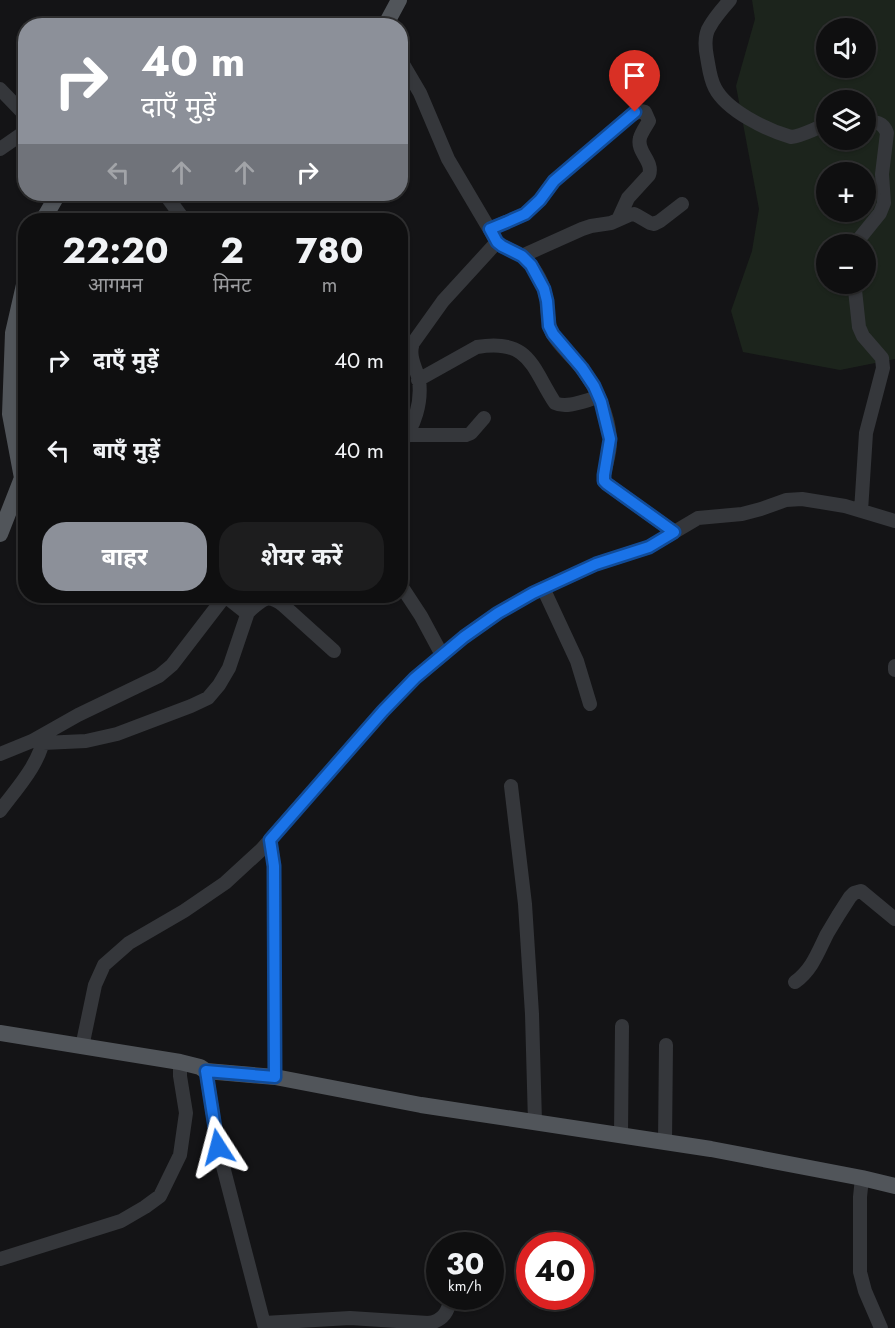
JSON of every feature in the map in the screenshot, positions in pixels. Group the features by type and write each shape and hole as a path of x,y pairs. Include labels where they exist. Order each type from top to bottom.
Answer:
{"main road":[{"path":"389,18 399,0"},
{"path":"18,320 13,333 10,414 18,457"},
{"path":"0,534 18,488"},
{"path":"0,1033 180,1062 200,1067 206,1071 275,1077 421,1105 723,1151 895,1186"}],"street":[{"path":"730,0 709,26 705,46 710,74 722,99 759,124 791,137 816,128"},
{"path":"408,73 420,93 448,159 497,242 522,256 531,265 544,289 549,326 553,334 594,386 610,439 604,481 674,532"},
{"path":"0,89 18,108"},
{"path":"490,229 525,214 540,200 554,181 573,164 635,112 642,111 648,115 649,121 639,142 650,171 628,198 618,220"},
{"path":"863,234 880,213 884,202 882,174 886,133 882,124 876,122"},
{"path":"0,149 18,137"},
{"path":"522,256 582,229 611,223 629,215 634,214 654,224 682,204"},
{"path":"408,432 418,408 420,393 411,354 413,343 444,301 497,242"},
{"path":"855,294 859,327 863,336 882,358 883,368 866,433 861,511"},
{"path":"408,340 413,343"},
{"path":"418,380 477,347 506,346 523,354 532,363 551,399 558,406 599,397"},
{"path":"408,439 466,435 471,433 484,418"},
{"path":"82,1047 95,985 104,965 129,943 225,884 261,850 383,711 415,678 498,613 543,588 596,564 649,547 698,518 742,514 794,499 802,499 845,506 895,521"},
{"path":"543,588 577,661 590,704"},
{"path":"408,596 442,655"},
{"path":"0,811 33,765 44,739 78,715 159,676 172,665 220,603"},
{"path":"234,603 248,612"},
{"path":"0,754 32,741 44,739 86,741 117,734 208,698 219,686 229,668 248,612 259,603"},
{"path":"290,603 334,651"},
{"path":"511,786 525,904 532,1014 535,1122"},
{"path":"270,840 274,866 275,1077"},
{"path":"795,982 812,965 827,934 854,893 861,891 895,919"},
{"path":"621,1135 622,1026"},
{"path":"665,1142 666,1045"},
{"path":"0,1260 121,1221 160,1196 180,1155 186,1113 180,1062"},
{"path":"206,1071 218,1147 265,1325 350,1318 428,1323 437,1322 446,1310"},
{"path":"862,1178 860,1272 864,1291 881,1328"}],"shaded area":[{"path":"752,0 895,0 895,359 840,370 743,352 731,311 752,251 759,209 736,86 755,19"}],"route":[{"path":"218,1147 206,1071 275,1077 274,866 270,840 383,711 415,678 464,637 498,613 533,593 596,564 649,547 674,532 604,481 610,439 601,402 594,386 553,334 549,326 544,289 531,265 522,256 497,242 490,229 525,214 540,200 554,181 635,112"}]}
